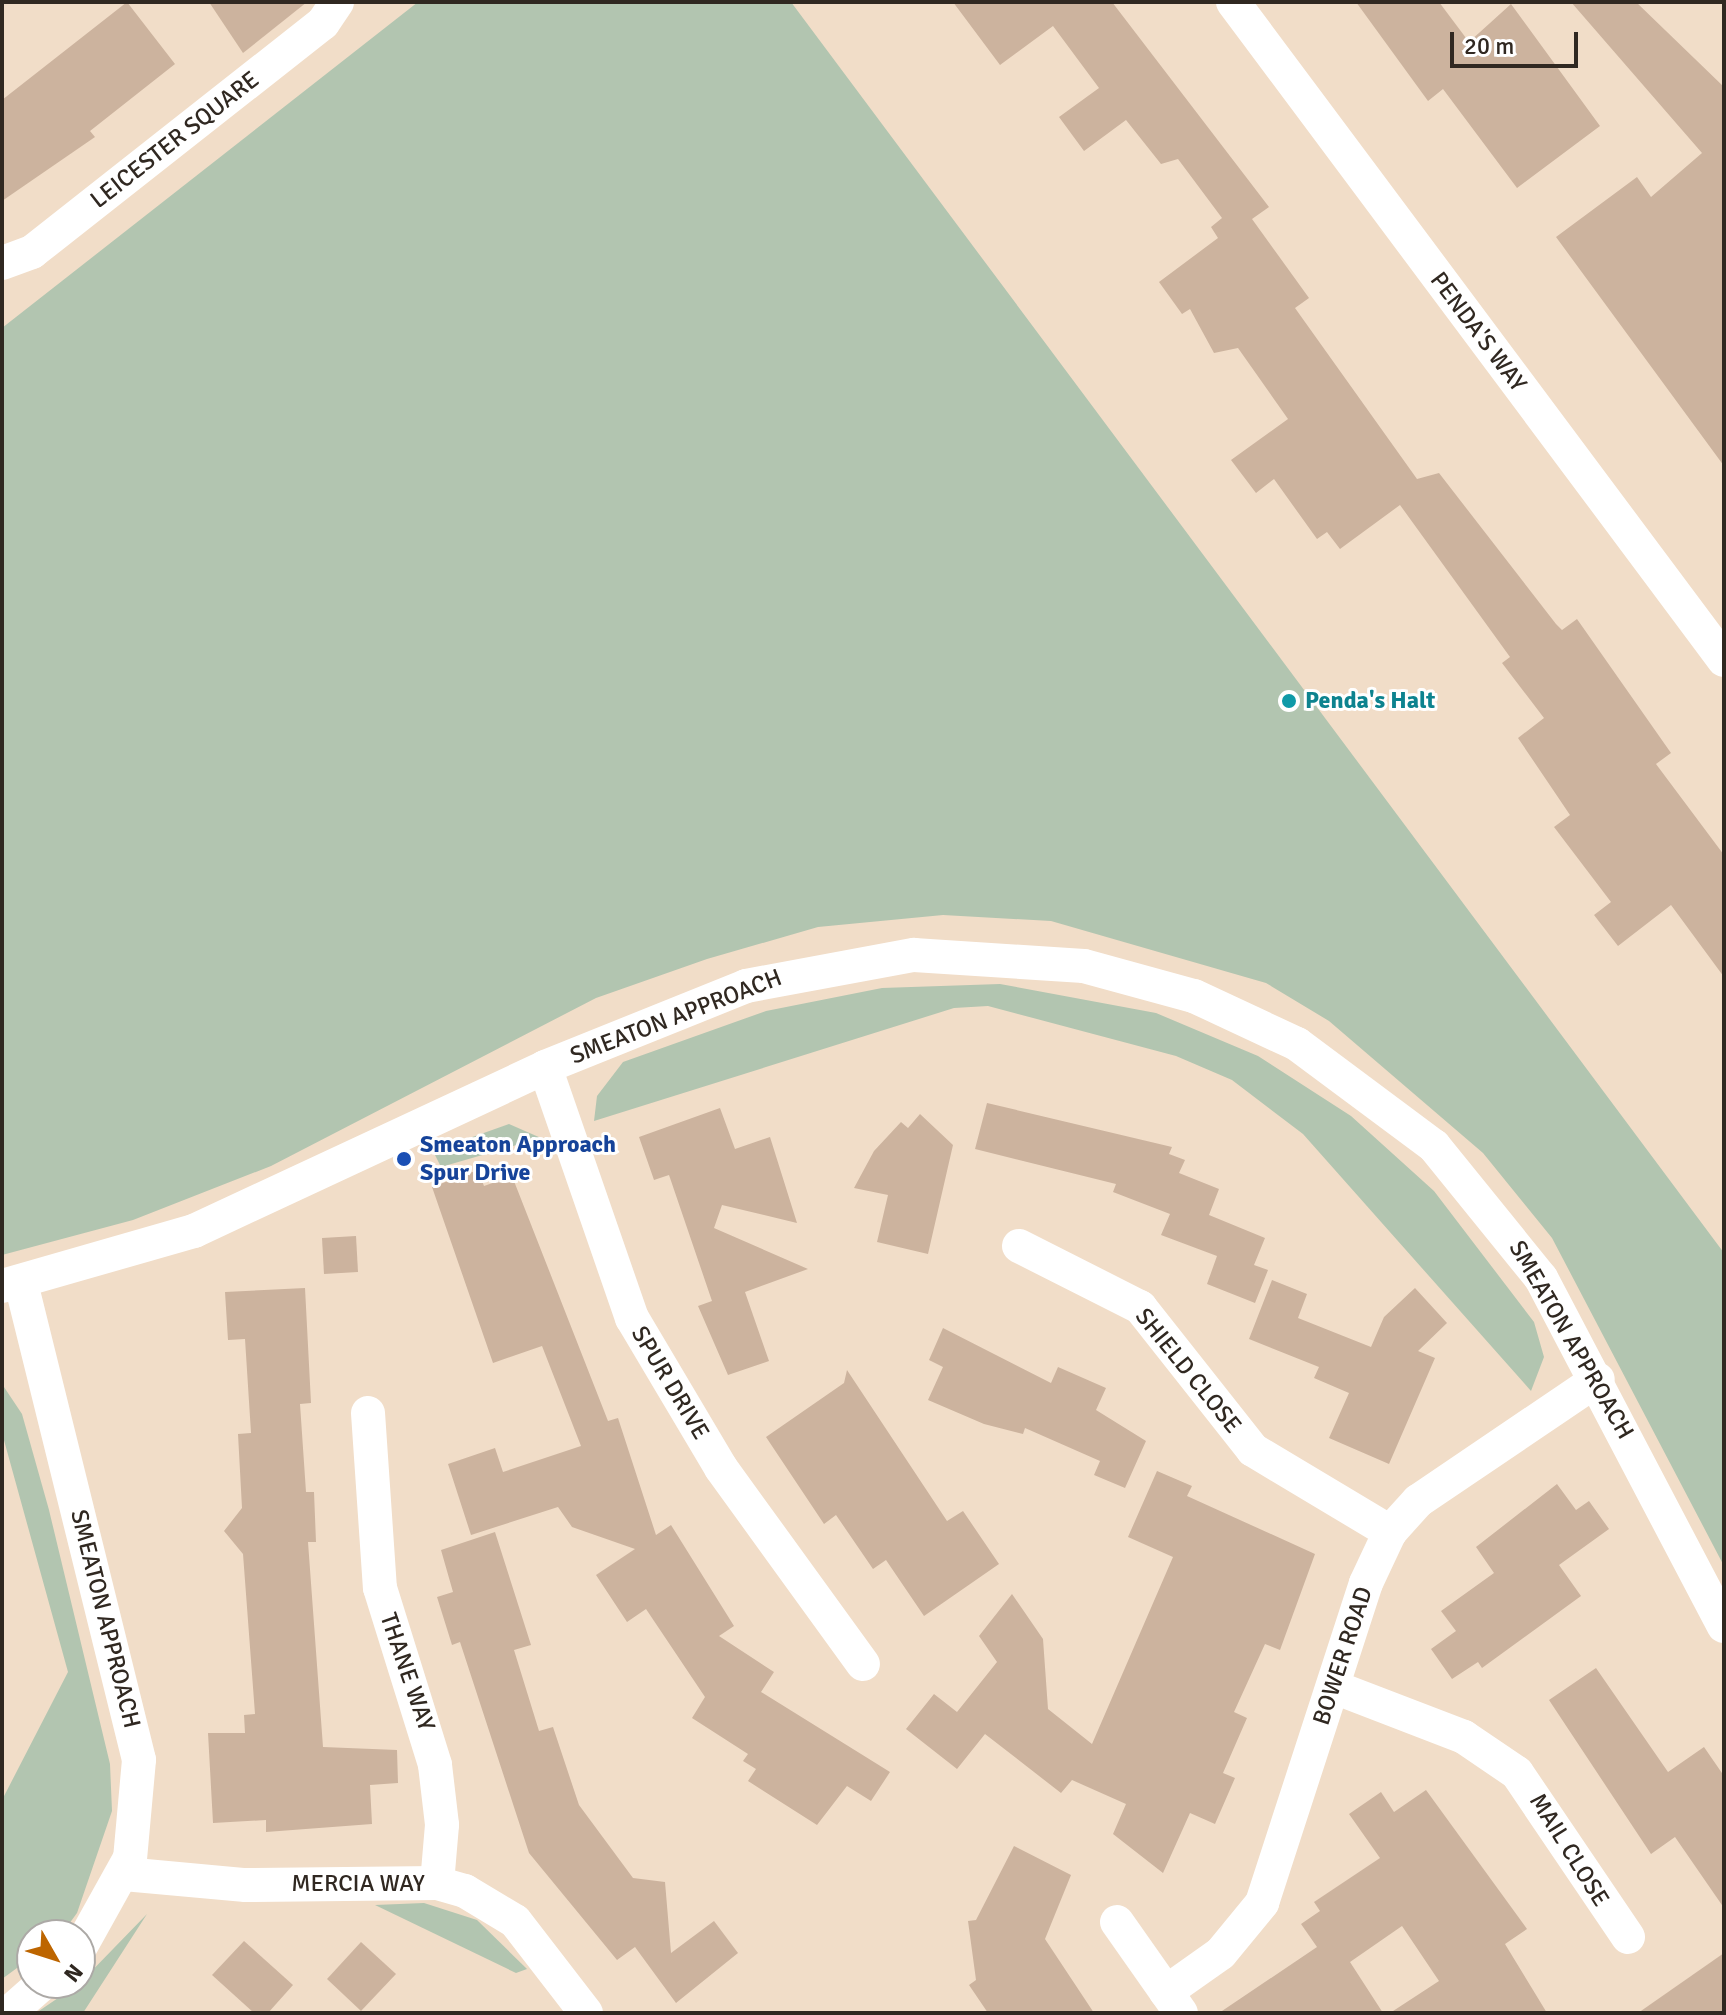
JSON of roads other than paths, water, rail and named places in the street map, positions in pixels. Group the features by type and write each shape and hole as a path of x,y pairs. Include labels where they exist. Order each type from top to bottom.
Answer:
{"street":[{"name":"LEICESTER SQUARE","path":"2,263 32,252 323,23 337,2"},
{"name":"PENDA'S WAY","path":"1233,2 1724,660"},
{"name":"SMEATON APPROACH","path":"96,1921 124,1874 137,1826 139,1760 11,1284 194,1231 545,1067 746,986 857,961 971,954 1139,979 1297,1044 1391,1108 1509,1231 1598,1379 1724,1626"},
{"name":"SPUR DRIVE","path":"545,1067 632,1318 721,1468 863,1664"},
{"name":"SHIELD CLOSE","path":"1019,1246 1140,1307 1253,1450 1390,1532"},
{"name":"BOWER ROAD","path":"1117,1922 1174,2003 1262,1903 1366,1583 1390,1532 1418,1501 1598,1379"},
{"name":"THANE WAY","path":"368,1413 380,1588 435,1765 442,1825 437,1883"},
{"name":"MAIL CLOSE","path":"1334,1687 1464,1737 1517,1773 1628,1937"},
{"name":"MERCIA WAY","path":"124,1874 233,1884 437,1883 515,1921 586,2013"},
{"path":"9,2013 25,1999"}],"place":[{"name":"Penda's Halt","path":"1289,701"},
{"name":"Smeaton Approach Spur Drive","path":"404,1159"}]}
